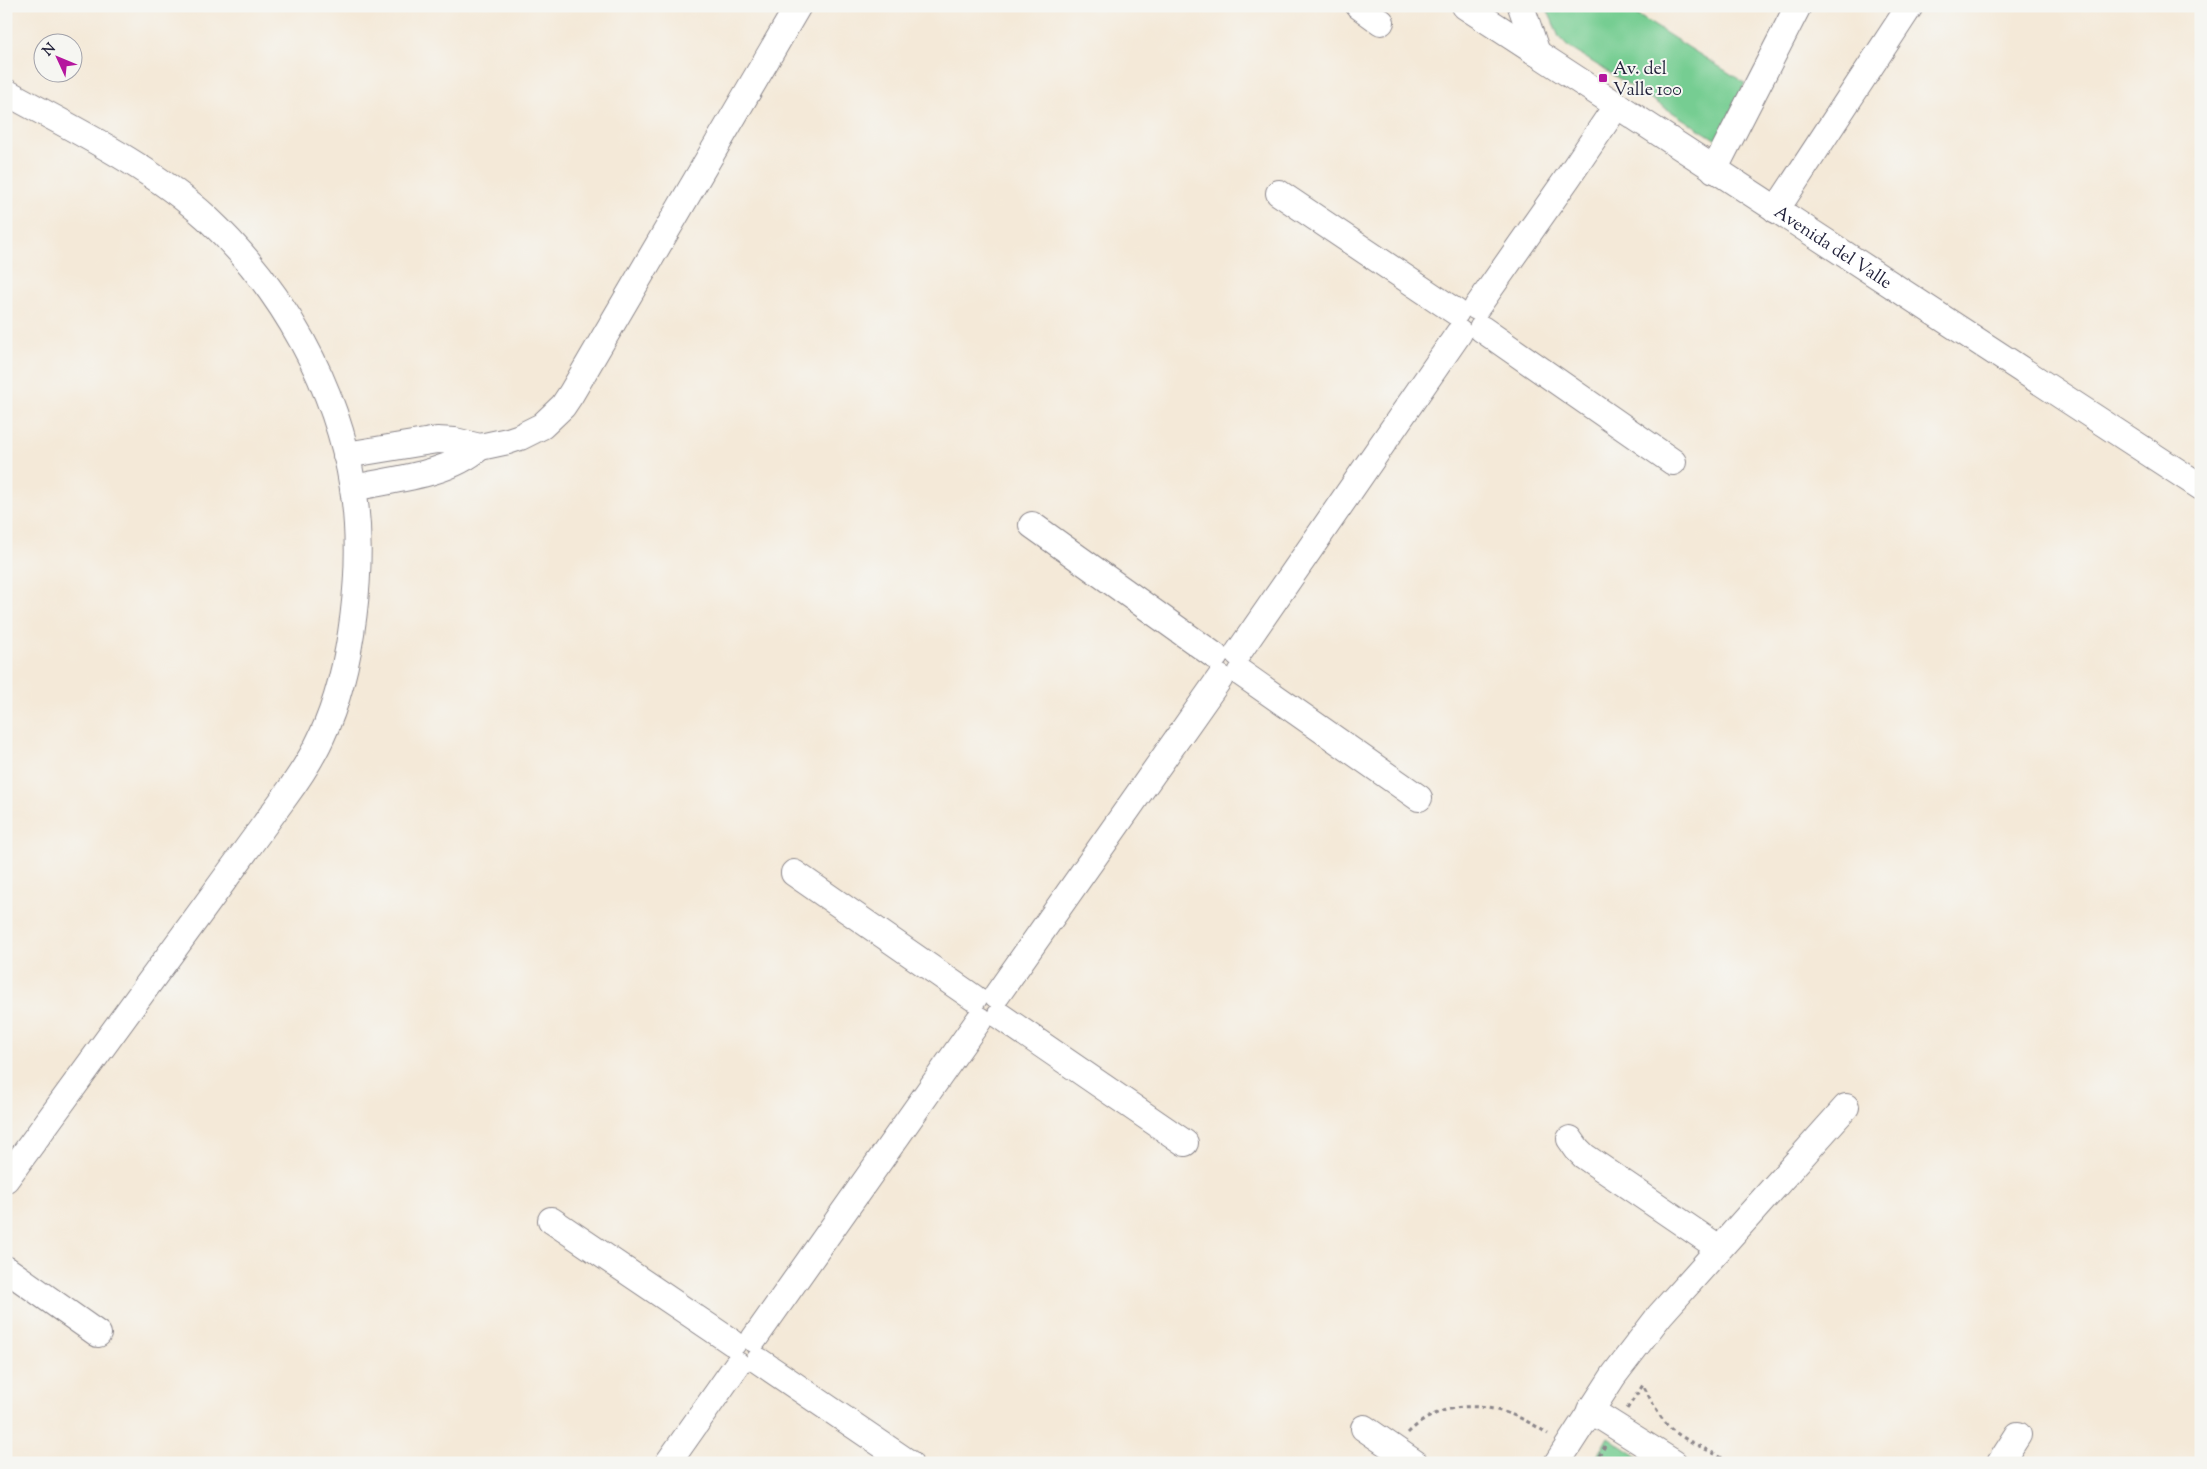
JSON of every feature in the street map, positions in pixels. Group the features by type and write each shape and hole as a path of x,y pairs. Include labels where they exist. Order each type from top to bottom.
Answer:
{"street":[{"path":"346,455 436,440 455,441 480,447 508,441 532,432 553,417 563,406 798,6"},
{"path":"1359,6 1381,22"},
{"name":"Avenida del Valle","path":"1465,6 2201,487"},
{"path":"1521,6 1537,53"},
{"path":"1714,170 1798,6"},
{"path":"1776,210 1910,6"},
{"path":"6,92 139,168 205,217 228,239 269,288 310,355 330,403 354,488 357,548 353,613 343,670 321,737 310,758 284,798 6,1179"},
{"path":"668,1463 1228,665 1569,176 1616,105"},
{"path":"1279,193 1468,320 1673,462"},
{"path":"354,488 449,467 480,447"},
{"path":"1032,525 1419,798"},
{"path":"794,873 1185,1143"},
{"path":"1561,1455 1590,1410 1643,1337 1689,1281 1846,1107"},
{"path":"1570,1139 1584,1156 1719,1248"},
{"path":"551,1220 909,1463"},
{"path":"6,1269 98,1334"},
{"path":"1590,1410 1674,1463"},
{"path":"1364,1428 1405,1456"},
{"path":"2000,1463 2018,1435"}],"path":[{"path":"1644,1385 1661,1417 1670,1427 1679,1435 1730,1463"},
{"path":"1405,1456 1409,1431 1428,1417 1451,1407 1466,1406 1499,1410 1516,1415 1533,1424 1561,1455"}],"green space":[{"path":"1546,6 1623,6 1745,83 1718,141 1567,46 1559,37"},
{"path":"1608,1437 1647,1463 1593,1463"}],"place":[{"name":"Av. del Valle 100","path":"1603,78"}]}
